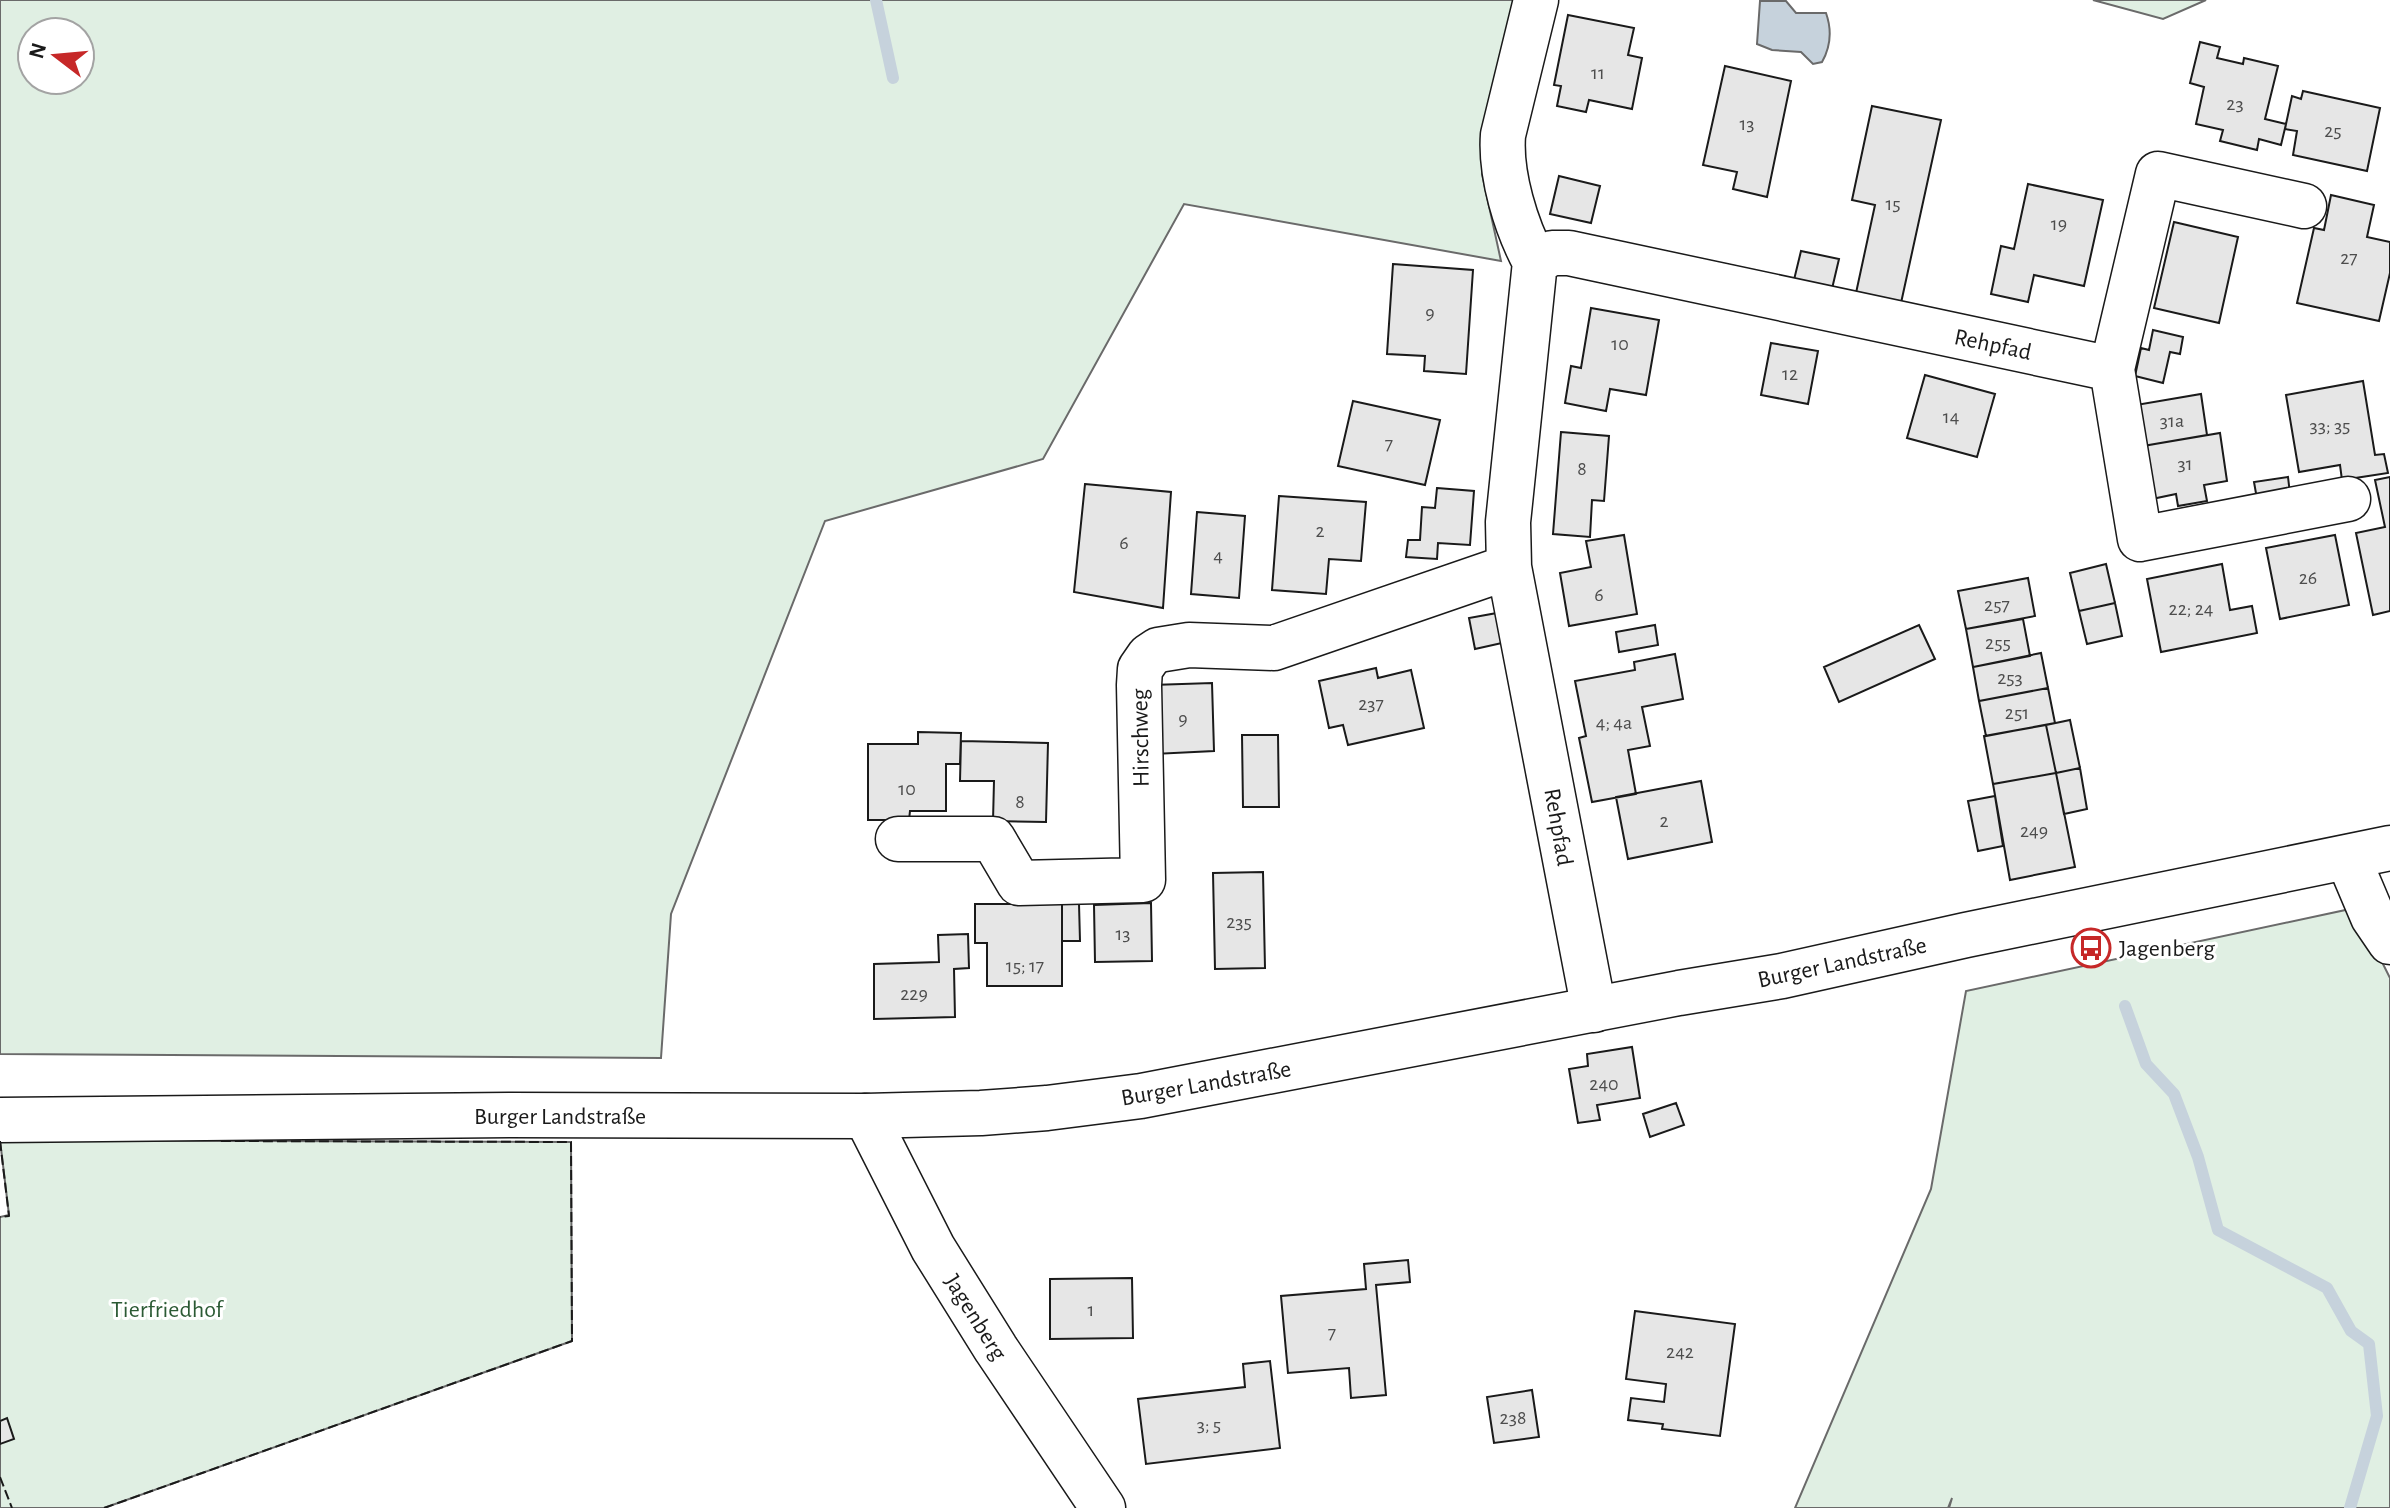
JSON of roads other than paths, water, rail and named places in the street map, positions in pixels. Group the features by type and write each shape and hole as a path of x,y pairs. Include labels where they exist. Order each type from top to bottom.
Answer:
{"street":[{"name":"Rehpfad","path":"1536,0 1503,135 1502,153 1506,181 1525,243 1535,262 1508,522 1509,567 1594,1010"},
{"path":"2304,206 2158,174 2112,369 2140,539 2348,499"},
{"name":"Rehpfad","path":"1535,262 1552,253 1569,253 2112,369"},
{"name":"Hirschweg","path":"898,839 993,839 1019,883 1143,880 1139,685 1140,669 1149,656 1158,650 1189,645 1274,648 1509,567"},
{"name":"Burger Landstraße","path":"0,1120 509,1115 866,1116 981,1113 1141,1096 1782,976 2390,848"},
{"path":"2348,858 2373,917 2390,942"},
{"name":"Jagenberg","path":"866,1116 933,1248 996,1349 1103,1508"}],"waterway":[{"path":"876,0 893,78"},
{"path":"2125,1006 2146,1064 2174,1094 2198,1157 2218,1230 2327,1288 2351,1331 2369,1344 2377,1416 2350,1508"}],"place":[{"name":"Jagenberg","path":"2091,948"}],"park label":[{"name":"Tierfriedhof","path":"167,1309"}]}
